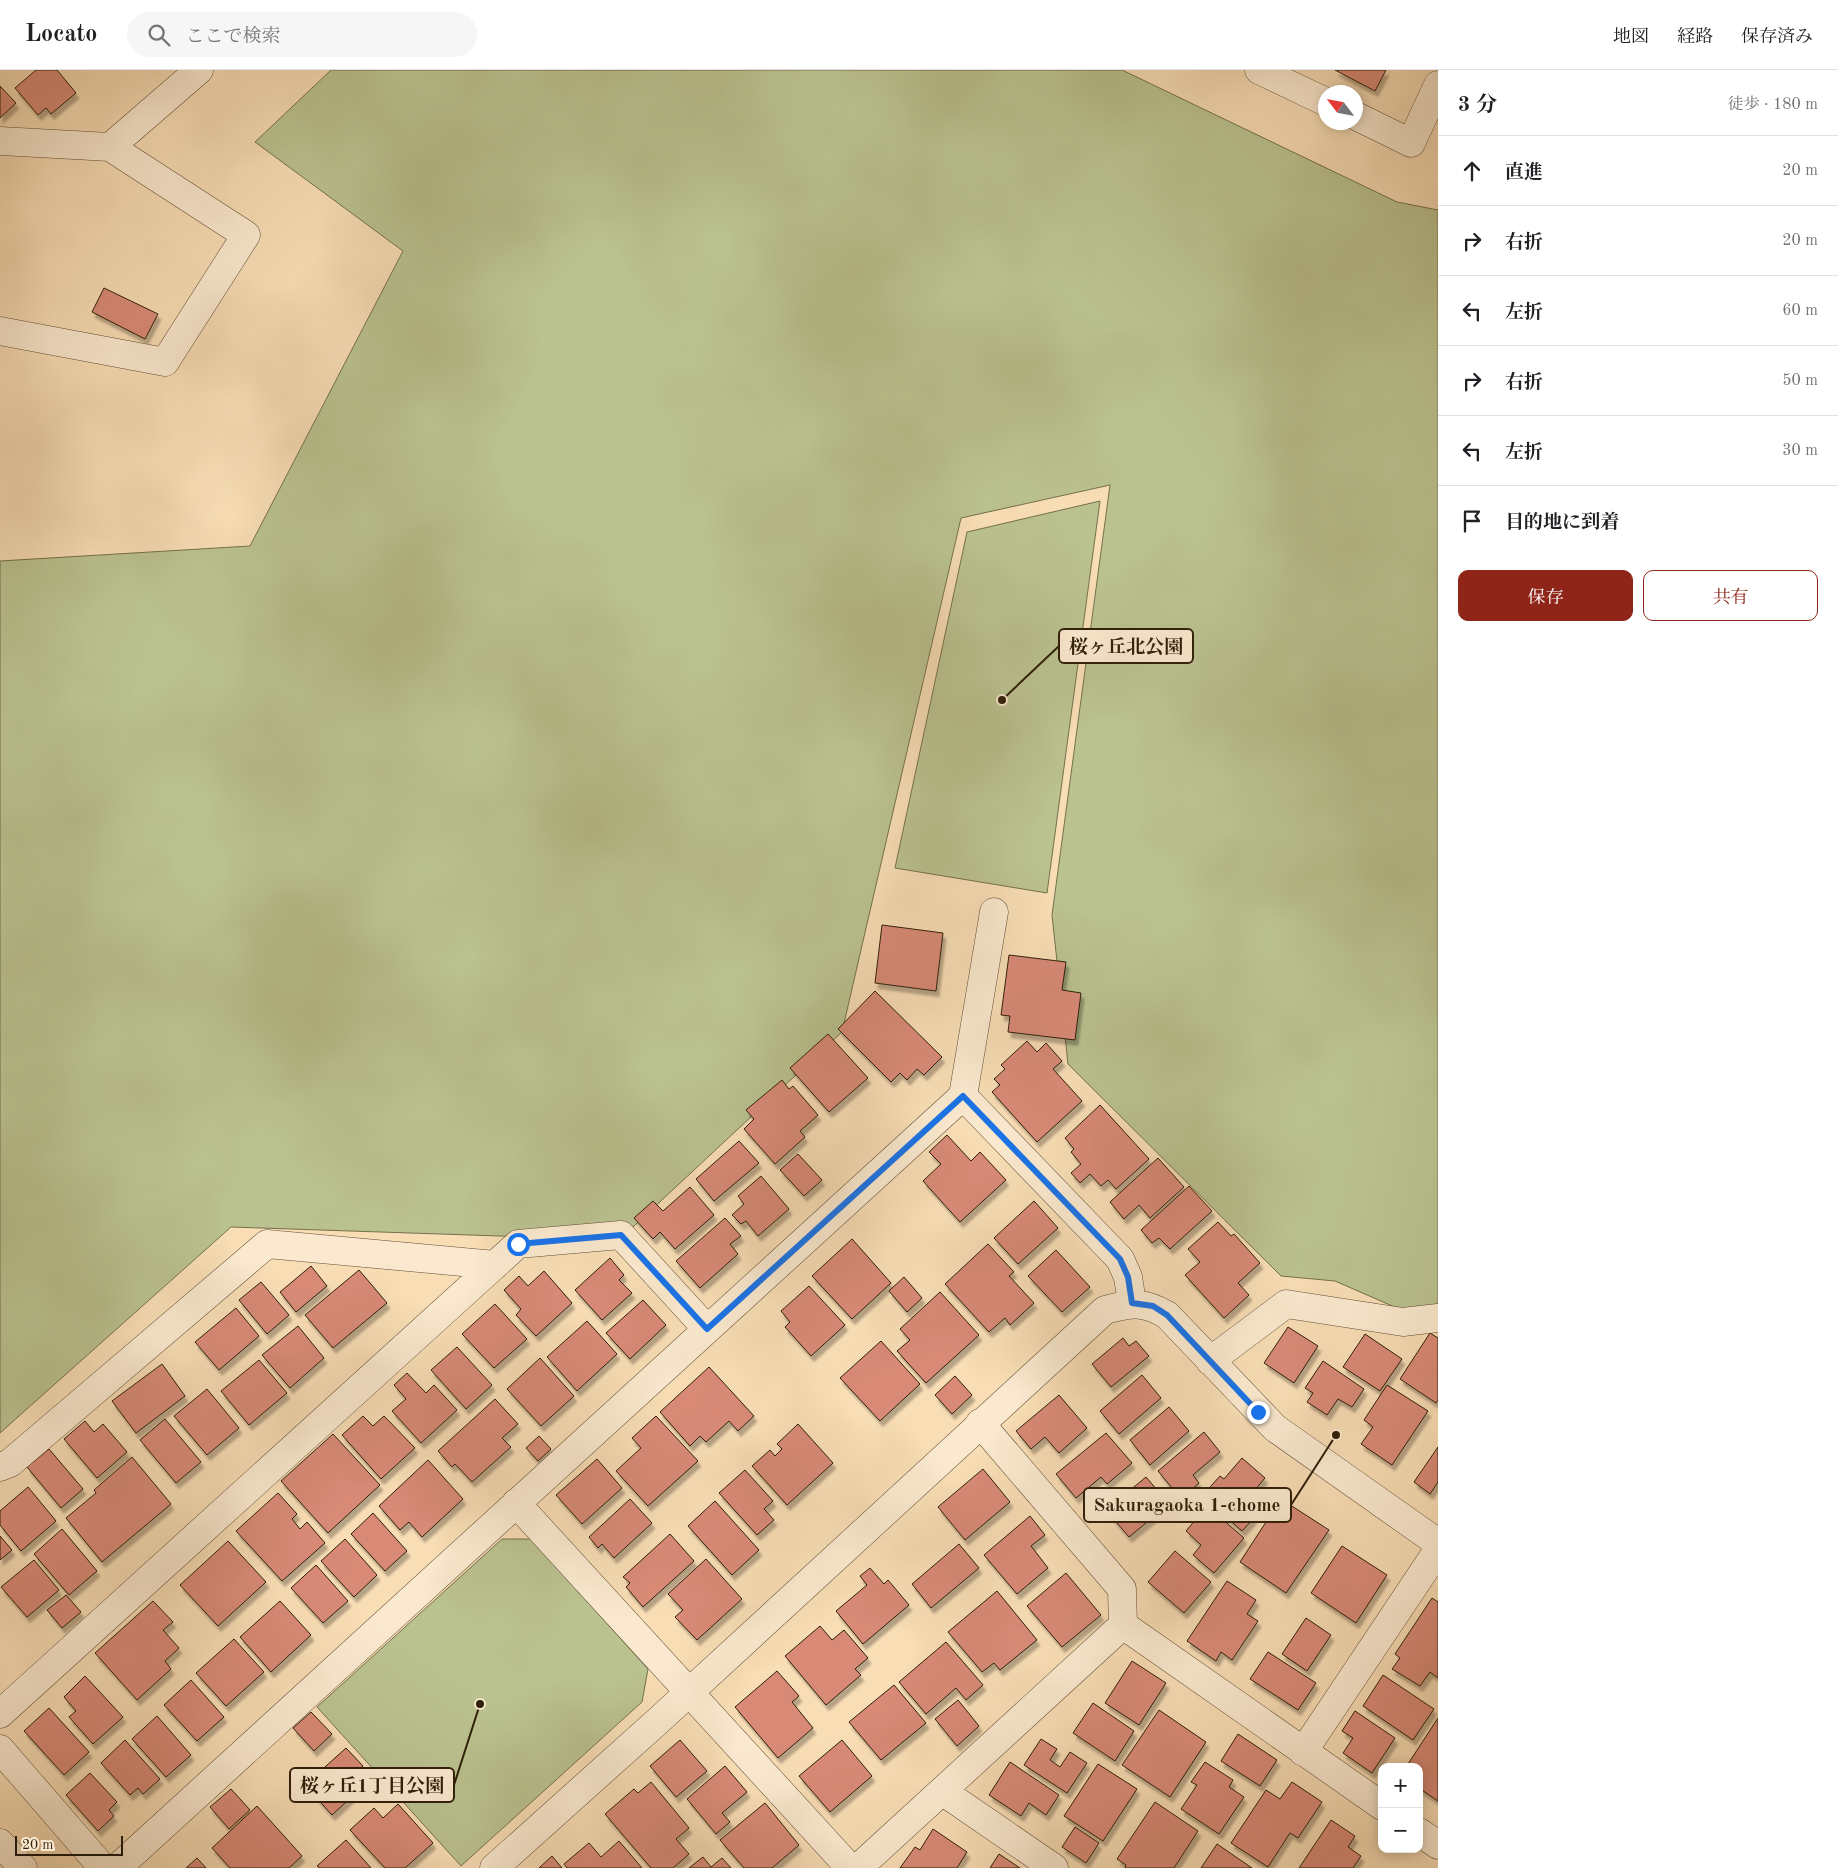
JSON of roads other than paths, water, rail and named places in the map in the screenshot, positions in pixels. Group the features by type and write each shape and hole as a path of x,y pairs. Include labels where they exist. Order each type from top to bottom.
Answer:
{"street":[{"path":"110,147 199,70"},
{"path":"1259,70 1318,98"},
{"path":"1363,119 1411,142 1438,85"},
{"path":"0,141 110,147 246,235 165,362 0,331"},
{"path":"117,1868 963,1096 994,912"},
{"path":"963,1096 1120,1259 1128,1277 1132,1303"},
{"path":"0,1714 518,1244 621,1235 707,1329"},
{"path":"0,1467 10,1463 268,1244 496,1265"},
{"path":"494,1868 689,1692 1105,1310 1132,1303 1153,1306 1167,1315 1275,1428 1438,1543"},
{"path":"1210,1361 1286,1304 1403,1322 1438,1318"},
{"path":"858,1868 1123,1625 1122,1589 980,1423"},
{"path":"516,1504 850,1868"},
{"path":"1303,1752 1438,1550"},
{"path":"1123,1625 1378,1803"},
{"path":"0,1749 104,1868"},
{"path":"942,1791 1054,1868"},
{"path":"1423,1835 1438,1845"},
{"path":"0,1843 23,1868"}],"place":[{"name":"桜ヶ丘北公園","path":"1002,700"},
{"name":"Sakuragaoka 1-chome","path":"1336,1435"},
{"name":"桜ヶ丘1丁目公園","path":"480,1704"}]}
